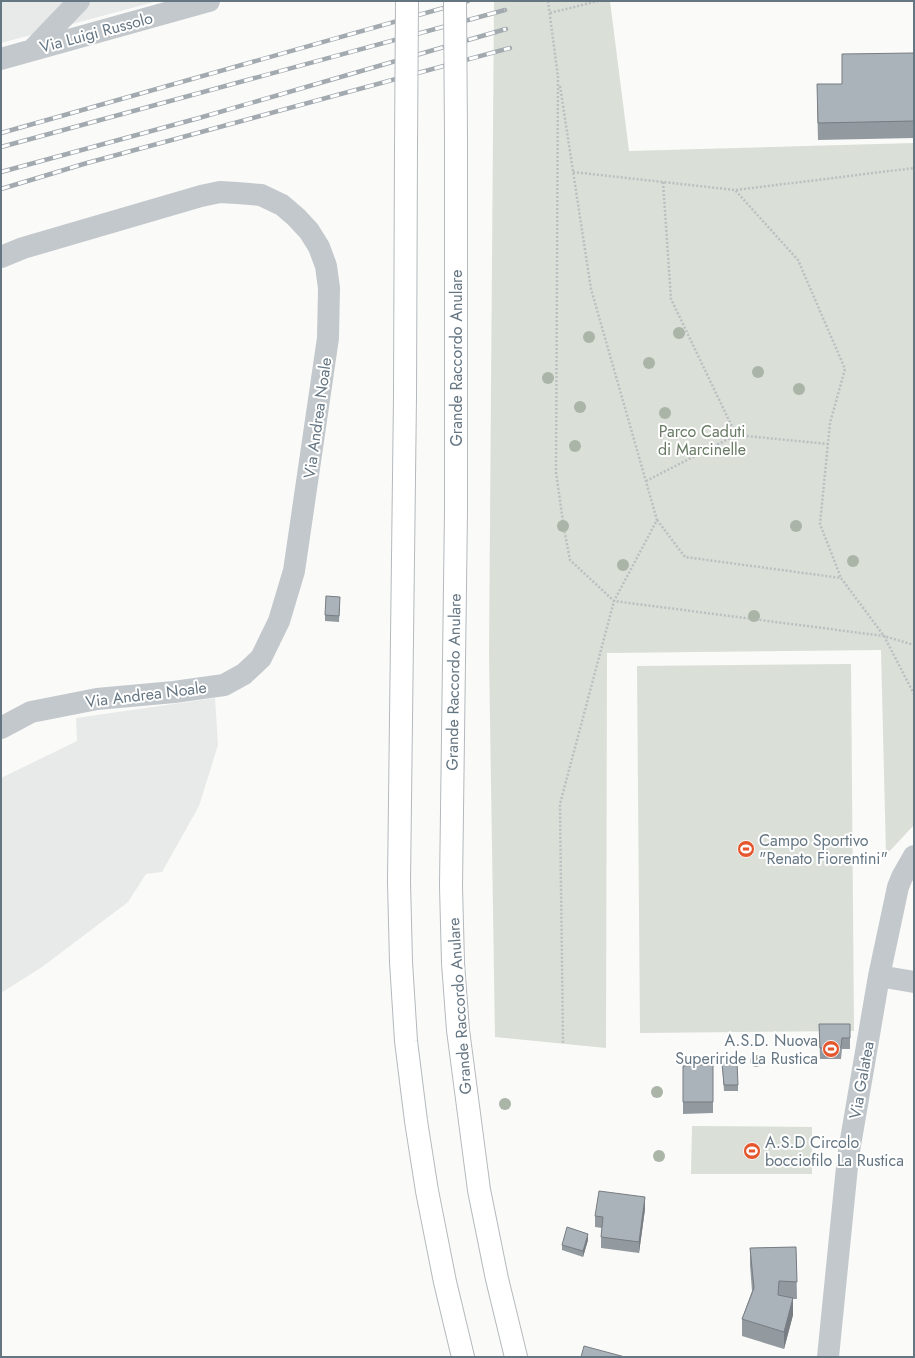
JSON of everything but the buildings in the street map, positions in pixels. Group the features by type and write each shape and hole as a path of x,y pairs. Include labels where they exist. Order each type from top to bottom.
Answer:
{"highway":[{"path":"407,1 405,396 399,882 401,962 406,1041 416,1121 427,1191 445,1282 463,1357"},
{"name":"Grande Raccordo Anulare","path":"455,1 456,511 451,886 453,963 458,1030 479,1190 497,1279 516,1357"}],"street":[{"path":"32,50 79,1"},
{"path":"167,1 200,4"},
{"name":"Via Luigi Russolo","path":"1,59 200,4"},
{"name":"Via Andrea Noale","path":"1,257 24,248 201,196 220,192 261,195 282,205 309,231 319,248 326,266 329,288 328,338 294,571 279,621 260,658 244,674 224,685 174,692 97,699 38,710 31,712 1,728"},
{"name":"Via Galatea","path":"828,1357 848,1157 879,976 898,887 914,856"},
{"path":"879,976 914,982"}],"path":[{"path":"548,1 590,289 657,520 685,557 842,578"},
{"path":"550,13 598,1"},
{"path":"558,76 556,472 570,560 614,601 884,636 914,645"},
{"path":"573,172 735,190 914,168"},
{"path":"663,182 671,299 736,435"},
{"path":"735,190 798,260 845,369 830,423 820,524 842,578 884,636 914,694"},
{"path":"646,481 736,435 828,444"},
{"path":"563,1044 560,804 614,601 657,520"}],"shaded area":[{"path":"1,1 158,1 1,43"},
{"path":"215,698 218,745 199,806 162,872 146,874 128,902 42,967 1,993 1,778 77,741 76,718"}],"green space":[{"name":"Parco Caduti di Marcinelle","path":"494,1 610,1 629,151 914,143 914,825 886,855 881,650 607,653 606,1048 495,1037 489,655"},
{"name":"Campo Sportivo \"Renato Fiorentini\"","path":"851,664 854,1031 640,1033 637,666"},
{"name":"A.S.D Circolo bocciofilo La Rustica","path":"692,1126 812,1127 812,1174 691,1174"}],"railway":[{"path":"1,133 468,1"},
{"path":"1,147 505,10"},
{"path":"1,172 199,118 506,29"},
{"path":"1,189 87,163 510,48"}],"place":[{"name":"Campo Sportivo \"Renato Fiorentini\"","path":"746,849"},
{"name":"A.S.D. Nuova Superiride La Rustica","path":"831,1049"},
{"name":"A.S.D Circolo bocciofilo La Rustica","path":"752,1151"}]}
